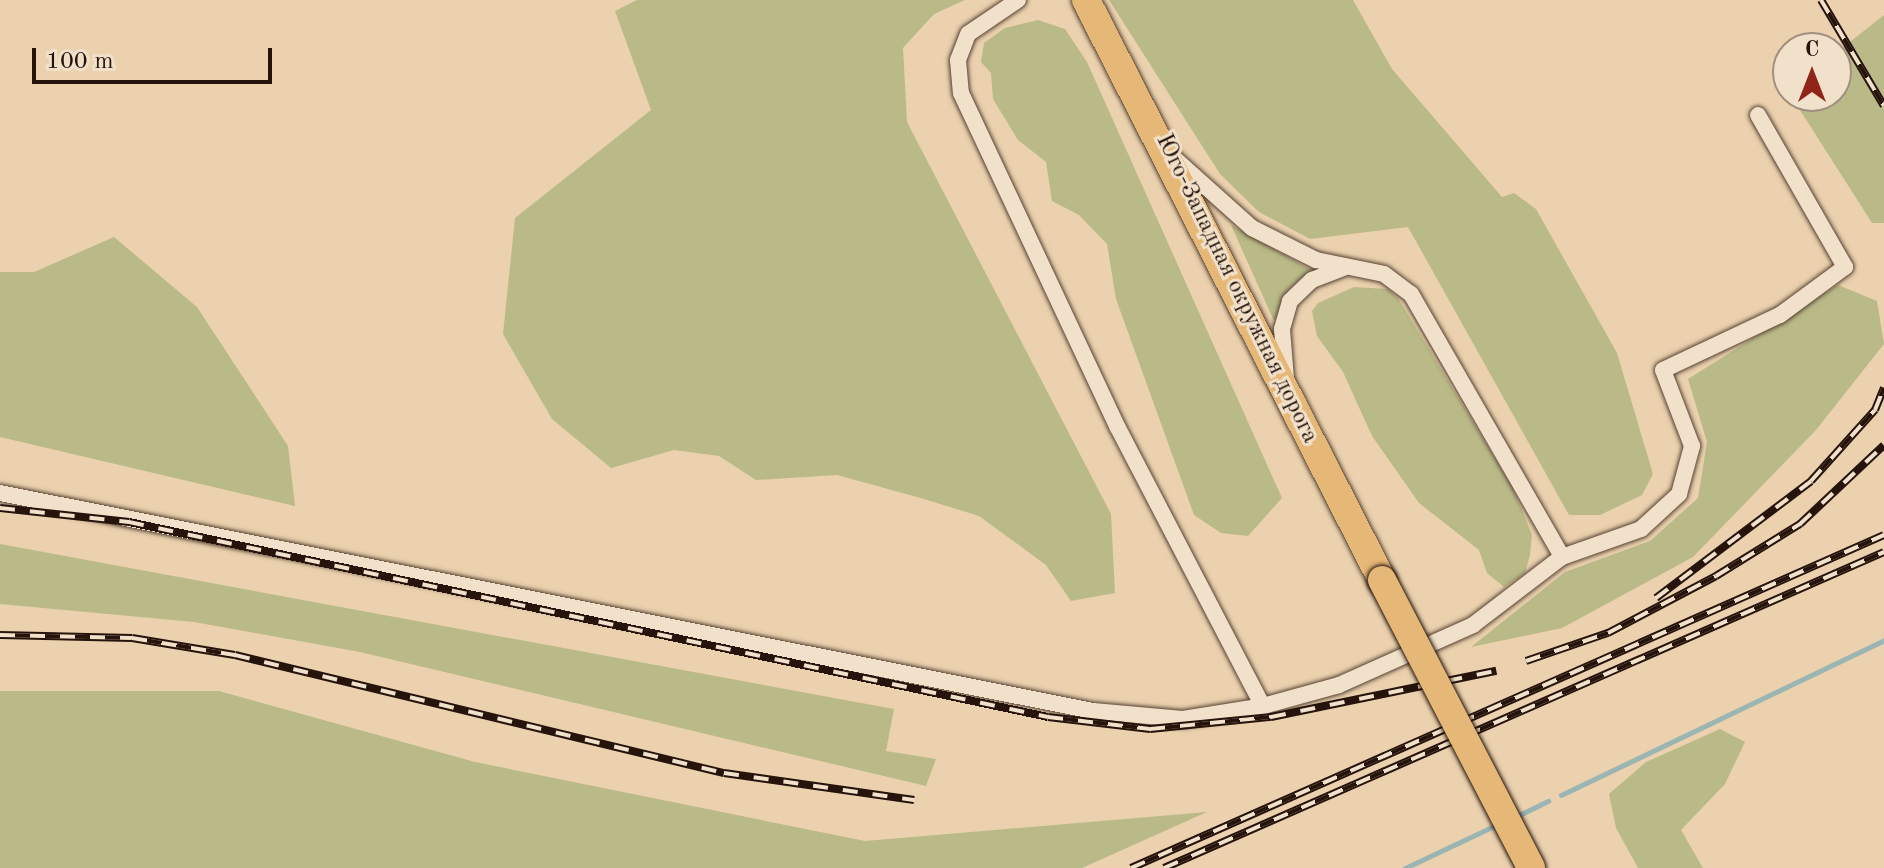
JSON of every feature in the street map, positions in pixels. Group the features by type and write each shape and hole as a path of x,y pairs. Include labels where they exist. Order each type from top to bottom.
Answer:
{"highway":[{"name":"Юго-Западная окружная дорога","path":"1086,0 1168,152 1382,580 1531,868"}],"street":[{"path":"1018,0 968,34 958,60 961,93 1118,428 1263,706"},
{"path":"0,493 1093,711 1183,719 1263,706 1339,685 1461,631 1562,557 1641,529 1679,494 1692,446 1663,370 1780,315 1845,267 1758,115"},
{"path":"1168,152 1252,228 1346,268 1393,278 1421,307 1562,557"},
{"path":"1287,392 1282,329 1290,301 1312,280 1346,268"}],"green space":[{"path":"637,0 965,0 934,14 903,48 907,122 1111,514 1115,593 1071,601 1046,565 979,516 924,499 837,475 756,480 719,456 674,450 611,468 552,419 503,334 515,218 651,110 615,11"},
{"path":"1109,0 1353,0 1392,69 1502,197 1514,193 1536,209 1617,353 1653,474 1642,495 1600,515 1569,515 1408,227 1310,239 1259,212 1220,174"},
{"path":"1884,15 1884,223 1872,223 1801,112 1852,112 1852,40"},
{"path":"1038,20 1065,29 1087,62 1282,498 1248,536 1221,533 1194,515 1116,299 1107,244 1079,215 1052,201 1046,162 1018,140 993,99 991,73 981,62 984,43 1005,28"},
{"path":"1231,225 1311,270 1290,288 1274,321"},
{"path":"114,237 197,307 288,446 295,506 0,437 0,272 34,272"},
{"path":"1838,285 1877,301 1884,344 1816,430 1693,557 1562,628 1471,647 1565,572 1650,541 1698,498 1707,442 1688,379"},
{"path":"1354,287 1388,289 1398,298 1514,490 1532,535 1530,555 1525,573 1504,587 1487,573 1479,550 1419,503 1372,436 1343,372 1317,336 1312,311 1318,303"},
{"path":"0,544 894,709 886,751 936,759 926,786 360,652 194,622 0,604"},
{"path":"0,691 219,691 475,762 865,841 1207,812 1082,868 0,868"},
{"path":"1720,729 1745,742 1725,784 1681,830 1703,868 1638,868 1616,828 1609,794 1646,762"}],"waterway":[{"path":"1561,795 1884,640"},
{"path":"1515,817 1548,801"},
{"path":"1405,868 1498,824"}],"railway":[{"path":"1821,0 1884,106"},
{"path":"1656,598 1811,481 1875,410 1884,388"},
{"path":"1526,661 1608,633 1716,576 1800,524 1884,445"},
{"path":"0,508 129,522 1048,717 1150,729 1271,717 1496,671"},
{"path":"1131,868 1884,535"},
{"path":"1164,868 1884,552"},
{"path":"0,635 132,638 235,655 724,773 914,800"}]}
